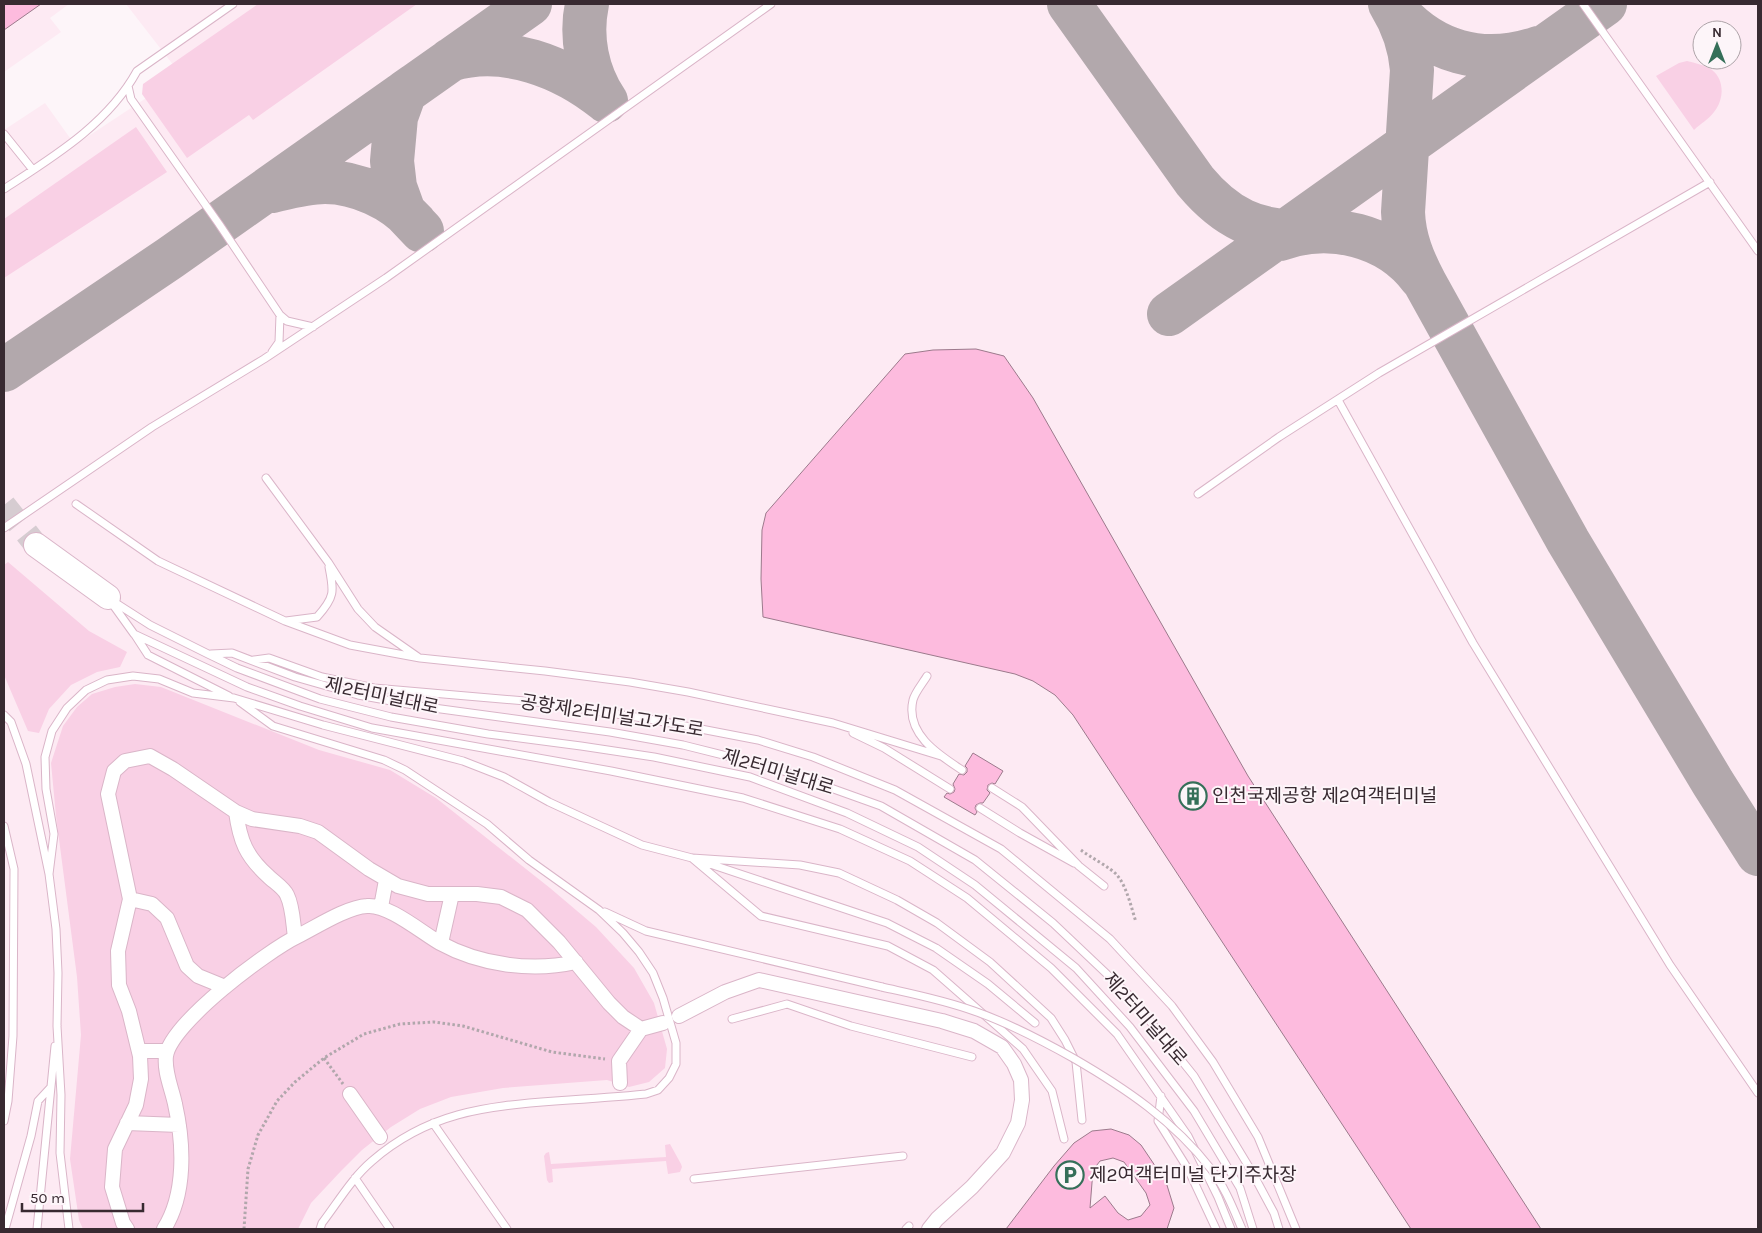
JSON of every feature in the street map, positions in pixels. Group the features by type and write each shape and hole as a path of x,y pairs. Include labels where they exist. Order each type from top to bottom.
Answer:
{"highway":[{"name":"제2터미널대로","path":"36,545 108,597"}],"street":[{"path":"127,1229 123,1223 112,1188 115,1148 136,1105 141,1079 139,1051 129,1011 119,985 118,951 130,899 108,794 114,771 125,761 150,756 174,769 236,812 252,819 300,826 318,832 386,880 398,886 428,894 477,894 501,897 527,910 576,962 608,1003 623,1017 641,1029"},
{"path":"236,812 242,842 247,853 286,893 290,902 295,937"},
{"path":"381,907 386,880"},
{"path":"441,943 452,894"},
{"path":"130,899 152,904 168,918 187,966 198,976 225,987"},
{"path":"164,1229 172,1216 178,1196 181,1172 179,1125 167,1075 166,1063 169,1045 203,1006 239,975 295,937 352,909 367,906 381,907 441,943 464,954 519,967 556,966 576,962"},
{"path":"680,1016 725,992 759,980 942,1021 974,1031 1002,1047 1014,1064 1020,1080 1022,1100 1018,1123 1004,1153 972,1188 937,1219 929,1229"},
{"path":"620,1083 619,1061 641,1029 663,1023"},
{"path":"139,1051 168,1051"},
{"path":"350,1094 380,1137"},
{"path":"127,1123 179,1125"}],"lane":[{"path":"4,189 93,126 128,86 137,71 233,4"},
{"path":"4,528 152,427 264,359 386,278 771,4"},
{"path":"1583,4 1758,251"},
{"path":"128,86 131,99 280,315 287,321 313,326"},
{"path":"4,134 33,170"},
{"path":"1198,494 1278,437 1379,373 1710,182"},
{"path":"264,359 279,342 280,315"},
{"path":"1338,400 1478,651 1670,965 1758,1093"},
{"path":"266,478 328,562 358,609 375,627 420,658"},
{"path":"76,504 158,561 285,621 350,645 420,658 630,682 719,698 832,722 940,756"},
{"path":"285,621 317,617 328,605 333,589 328,562"},
{"name":"제2터미널대로","path":"108,597 134,634 247,687 300,706 372,728 611,771 743,798 840,829 910,861 975,904 1051,968 1117,1034 1188,1136 1218,1197 1231,1229"},
{"name":"제2터미널대로","path":"108,597 150,625 208,654 232,653 295,677 358,696 610,732 683,745 775,768 881,806 976,860 1053,924 1129,996 1194,1076 1252,1172 1274,1214 1279,1229"},
{"path":"134,634 148,655 234,698 273,726 384,760 406,770 487,824 529,860 600,910 639,952 652,973 663,998 676,1043 676,1064 669,1078 658,1090 646,1094 504,1105 462,1113 433,1123 397,1142 371,1162 355,1178 322,1223 320,1229"},
{"name":"공항제2터미널고가도로","path":"208,654 237,668 320,699 391,717 488,734 654,757 750,777 846,813 918,848 975,885 1076,968 1130,1027 1194,1112 1240,1188 1253,1229"},
{"name":"공항제2터미널고가도로","path":"254,660 268,658 322,676 374,688 536,702 649,719 758,740 813,757 895,790 1001,849 1110,939 1172,1006 1213,1062 1258,1137 1296,1229"},
{"path":"49,874 54,834 46,788 44,757 52,732 66,708 86,690 107,680 133,676 159,679 193,693 234,698 323,725 463,761 504,777 549,802 642,845 692,858 887,924 936,948 988,984 1034,1023"},
{"path":"927,676 913,700 913,715 920,736 940,756 962,770"},
{"path":"4,715 11,722 26,764 49,874 56,930 58,973 61,1095 60,1153 69,1229"},
{"path":"832,722 884,748 950,789"},
{"path":"992,788 1022,807 1079,866 1104,886"},
{"path":"980,808 1079,866"},
{"path":"4,826 14,869 13,1036 8,1101 4,1121"},
{"path":"692,858 800,864 839,874 897,900 937,924 990,962 1051,1018 1076,1062 1082,1120"},
{"path":"692,858 761,916 888,946 933,970 1023,1049 1052,1091 1064,1139"},
{"path":"600,910 646,931 882,987 972,1010 1010,1024 1113,1082 1162,1117 1189,1143 1212,1170 1226,1191 1242,1229"},
{"path":"732,1019 787,1004 851,1026 972,1057"},
{"path":"37,1229 50,1088 58,1026"},
{"path":"5,1229 31,1136 38,1102 50,1088"},
{"path":"1161,1096 1158,1121 1188,1169 1216,1229"},
{"path":"433,1123 507,1229"},
{"path":"694,1179 903,1156"},
{"path":"355,1178 390,1229"}],"path":[{"path":"244,1229 248,1168 258,1135 277,1101 295,1082 324,1058 364,1034 400,1024 434,1022 463,1026 552,1052 619,1061"},
{"path":"324,1058 350,1094"}],"shaded area":[{"path":"4,4 69,4 50,18 61,32 4,72"},
{"path":"126,4 1758,4 1758,1229 4,1229 4,130 45,103 75,145 181,75"},
{"path":"258,4 417,4 253,120 249,115 187,158 142,94 143,84"},
{"path":"1687,61 1692,62 1692,70 1712,70 1721,85 1720,102 1714,112 1694,130 1656,76 1679,63"},
{"path":"136,127 167,172 4,278 4,219"},
{"path":"8,562 89,631 127,652 120,667 97,672 71,685 49,709 39,733 28,731 4,675 4,565"},
{"path":"135,684 161,687 319,750 390,770 436,798 596,927 634,968 654,1003 667,1049 665,1068 649,1082 629,1087 607,1080 503,1088 451,1097 420,1109 391,1127 362,1150 311,1203 298,1229 83,1229 79,1220 70,1159 81,1035 77,977 51,763 63,726 77,707 92,694 115,687"},
{"path":"670,1144 681,1164 680,1172 668,1174 666,1161 552,1169 553,1182 549,1183 547,1180 544,1156 549,1152 551,1164 666,1157 665,1145"}],"building":[{"path":"4,4 41,4 4,30"},
{"name":"인천국제공항 제2여객터미널","path":"976,349 1004,356 1033,398 1248,776 1541,1229 1411,1229 1073,715 1055,695 1033,681 1015,674 763,617 761,579 762,530 766,513 905,354 933,350"},
{"path":"973,753 1003,771 995,784 988,785 987,790 990,793 983,803 976,805 977,812 975,815 944,797 947,793 954,792 953,784 959,774 964,775 967,772 965,766"},
{"name":"제2여객터미널 단기주차장","path":"1111,1129 1129,1135 1141,1145 1166,1182 1174,1208 1167,1229 1006,1229 1074,1143 1092,1131","holes":["1113,1158 1124,1162 1146,1193 1150,1205 1141,1216 1128,1220 1118,1213 1105,1196 1090,1208 1093,1170 1100,1161"]}],"taxiway":[{"path":"4,370 170,258 530,4"},
{"path":"587,4 584,29 587,54 594,79 606,101"},
{"path":"1069,4 1206,194 1243,221 1272,230 1305,231"},
{"path":"1390,4 1405,36 1410,52 1412,70 1403,212 1407,240 1417,266 1568,541 1713,783 1758,854"},
{"path":"1169,314 1605,4"},
{"path":"1394,8 1424,35 1441,45 1459,52 1497,56 1517,54 1538,48"},
{"path":"450,60 470,55 491,54 532,61 572,78 606,101"},
{"path":"415,85 405,92 396,117 392,161 395,187 404,212 422,231"},
{"path":"272,191 318,182 350,185 386,199 397,206 415,223"},
{"path":"1280,239 1319,231 1357,236 1376,242 1392,251 1408,263 1421,278"}],"tunnel":[{"path":"4,505 36,545"}],"place":[{"name":"인천국제공항 제2여객터미널","path":"1193,796"},
{"name":"제2여객터미널 단기주차장","path":"1070,1175"}]}
